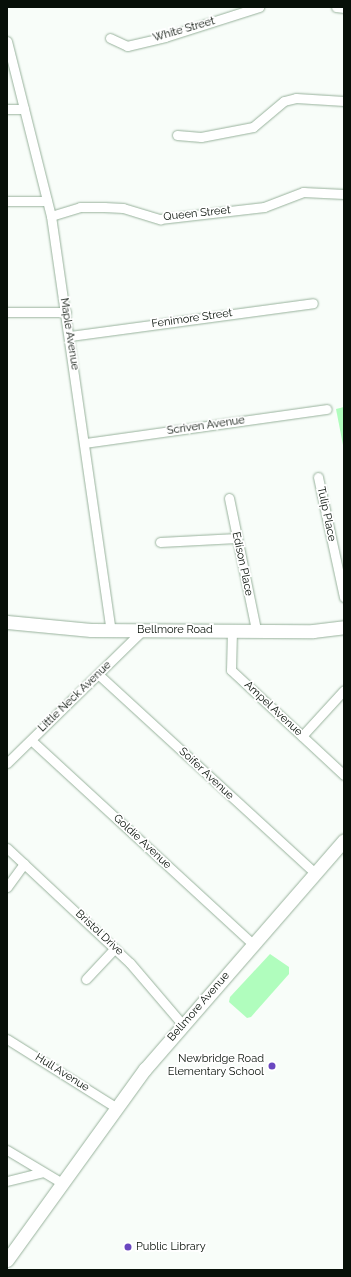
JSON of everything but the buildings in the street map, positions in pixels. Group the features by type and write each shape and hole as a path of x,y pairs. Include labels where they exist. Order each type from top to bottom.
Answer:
{"main road":[{"name":"Bellmore Road","path":"7,622 112,630 313,631 344,627"},
{"name":"Bellmore Avenue","path":"7,1260 145,1069 344,840"}],"street":[{"name":"White Street","path":"110,38 126,46 165,37 259,7"},
{"path":"336,7 344,8"},
{"name":"Maple Avenue","path":"7,41 51,216 70,336 112,630"},
{"path":"177,135 202,137 253,127 284,101 296,98 344,101"},
{"path":"7,109 24,109"},
{"name":"Queen Street","path":"51,216 80,207 104,207 123,208 160,219 264,207 302,192 344,194"},
{"path":"7,201 47,201"},
{"name":"Fenimore Street","path":"70,336 313,303"},
{"path":"7,312 66,312"},
{"name":"Scriven Avenue","path":"85,443 327,409"},
{"name":"Tulip Place","path":"318,477 344,597"},
{"name":"Edison Place","path":"229,498 256,630"},
{"path":"160,542 236,538"},
{"name":"Little Neck Avenue","path":"7,763 144,630"},
{"name":"Ampel Avenue","path":"232,630 231,670 344,775"},
{"name":"Soifer Avenue","path":"99,675 315,872"},
{"path":"302,736 344,690"},
{"name":"Goldie Avenue","path":"31,740 253,944"},
{"name":"Bristol Drive","path":"7,848 115,948 183,1025"},
{"path":"7,888 24,864"},
{"path":"86,979 115,948"},
{"name":"Hull Avenue","path":"7,1039 117,1108"},
{"path":"7,1150 62,1183"},
{"path":"7,1181 42,1172"}],"green space":[{"path":"344,407 344,444 343,445 336,409"},
{"path":"270,954 289,967 289,974 251,1017 247,1018 229,1002 230,997"}],"place":[{"name":"Newbridge Road Elementary School","path":"272,1066"},
{"name":"Public Library","path":"128,1247"}]}
